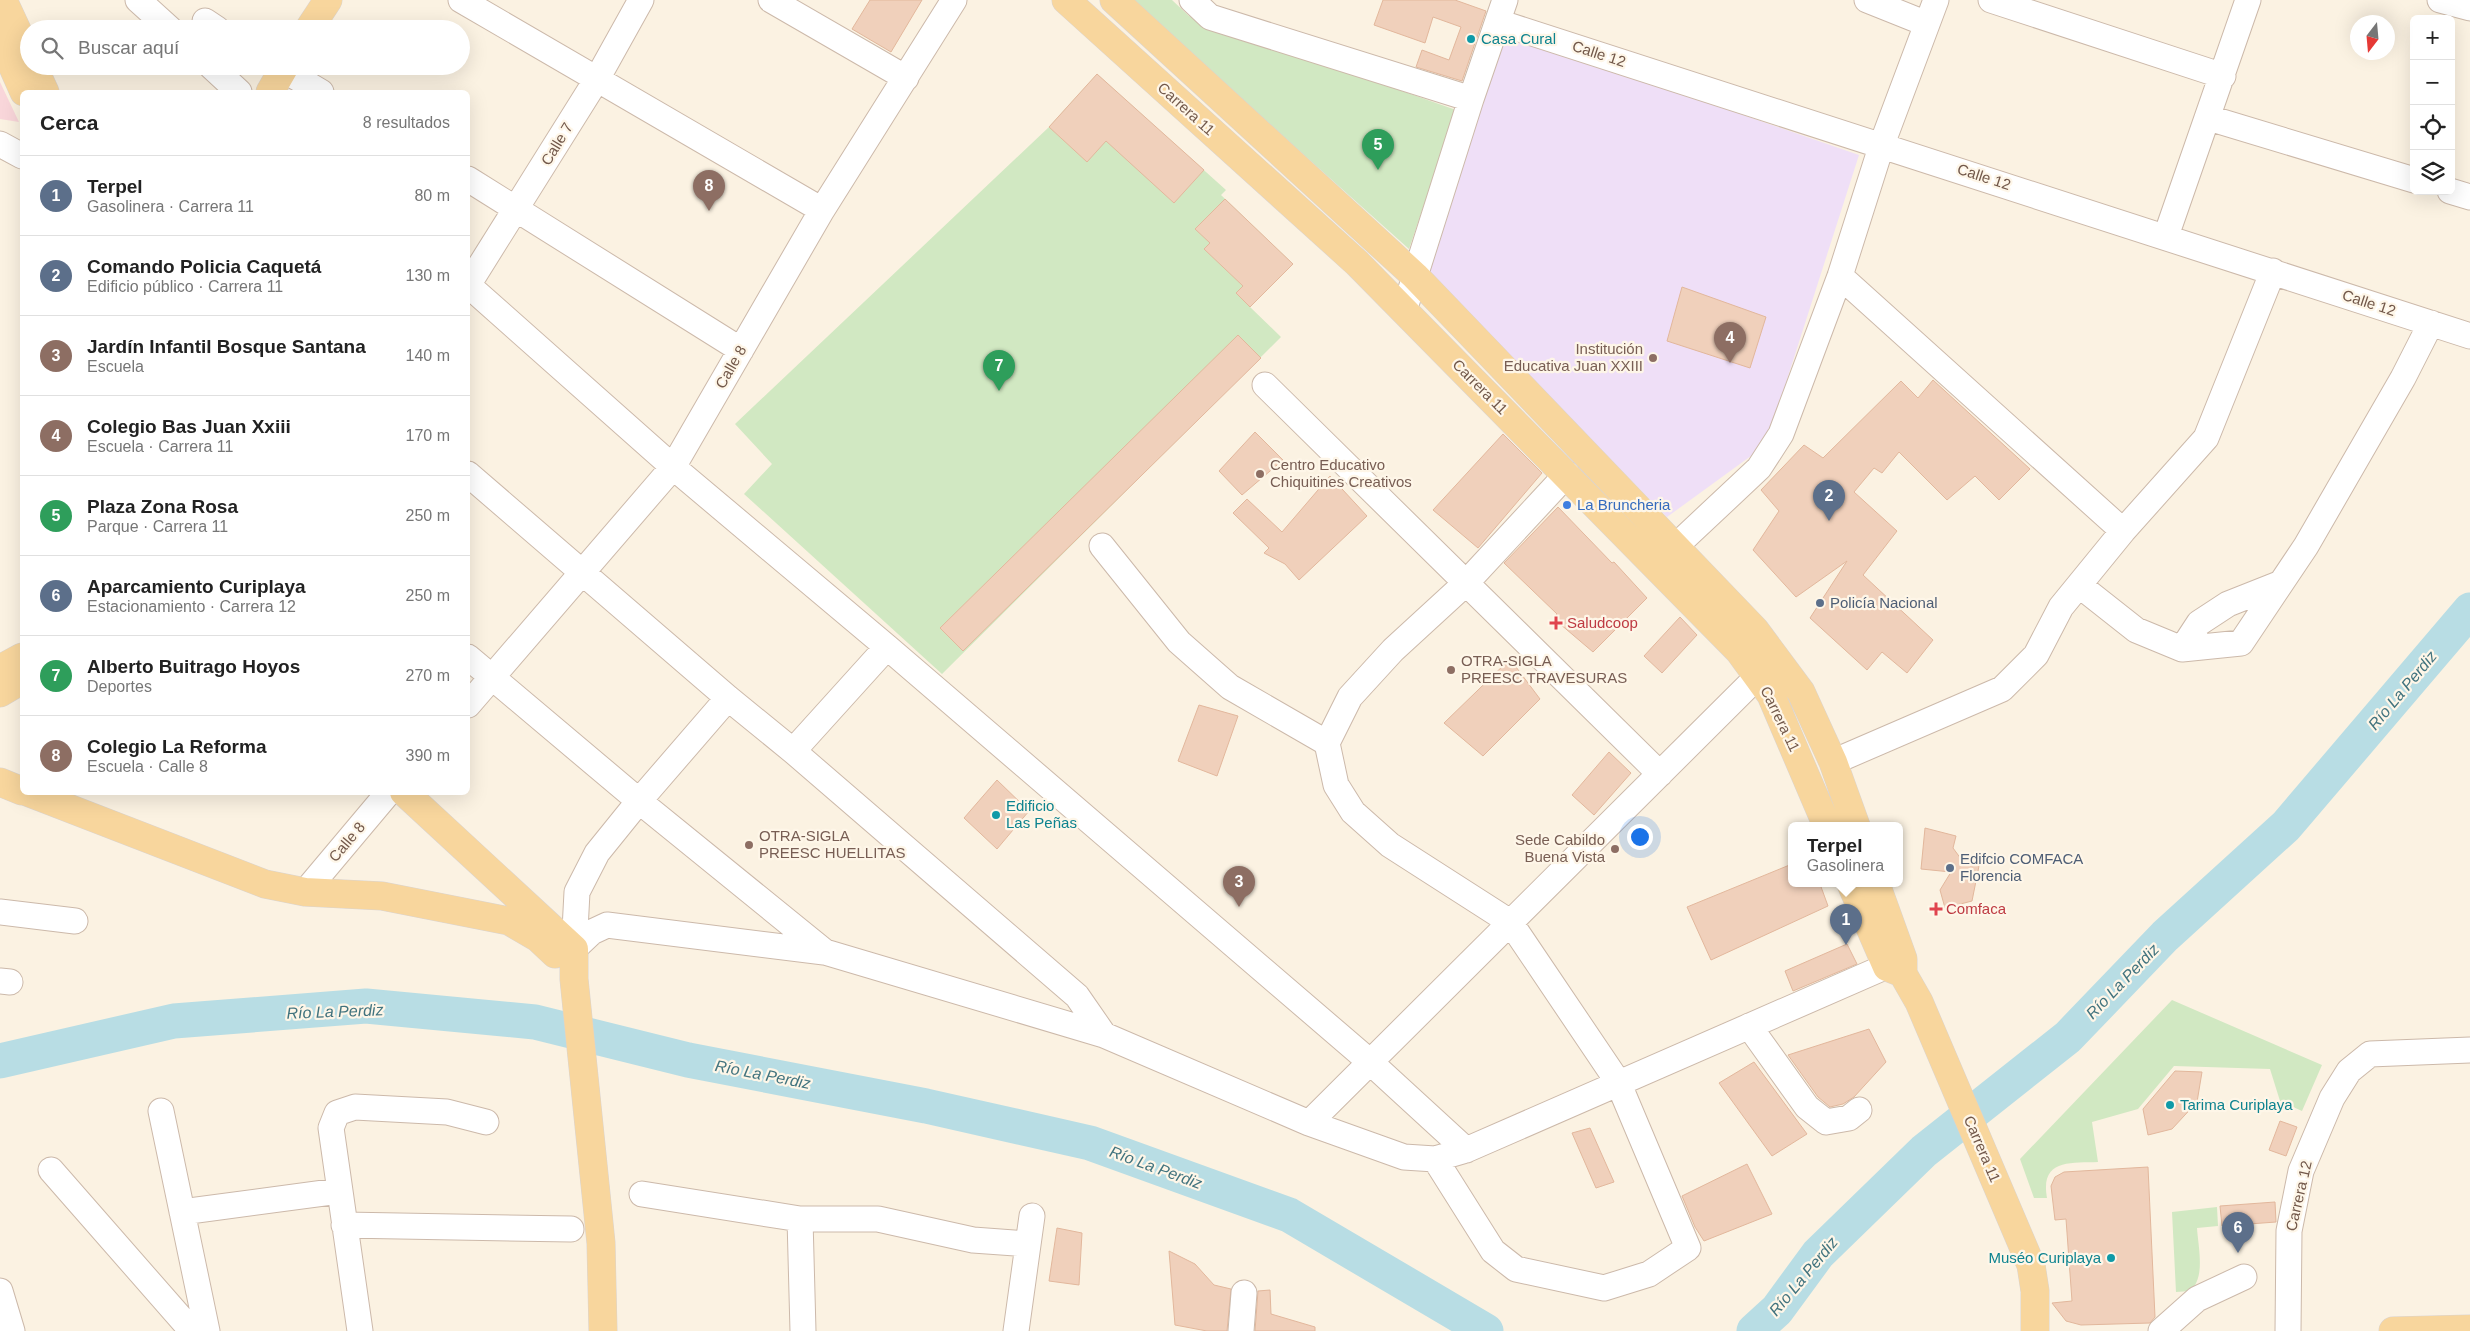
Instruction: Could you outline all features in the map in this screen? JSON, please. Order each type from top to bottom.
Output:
[{"type":"main road","points":[[3,0],[20,37]]},
{"type":"main road","points":[[315,20],[328,0]]},
{"type":"main road","name":"Carrera 11","points":[[1066,0],[1357,263],[1567,474],[1755,630],[1796,685],[1833,762],[1855,822]]},
{"type":"main road","name":"Carrera 11","points":[[1114,0],[1414,276],[1665,556],[1771,695],[1825,822]]},
{"type":"main road","points":[[0,38],[23,90]]},
{"type":"main road","points":[[37,75],[44,90]]},
{"type":"main road","points":[[0,669],[20,658]]},
{"type":"main road","points":[[0,693],[20,681]]},
{"type":"main road","points":[[0,782],[20,790]]},
{"type":"main road","points":[[34,795],[265,884],[305,892],[382,896],[509,922],[538,938],[574,967]]},
{"type":"main road","points":[[407,795],[574,967],[601,1243],[603,1331]]},
{"type":"main road","name":"Carrera 11","points":[[1853,887],[1897,967],[1919,1002],[2022,1242],[2031,1265],[2035,1291],[2035,1331]]},
{"type":"main road","name":"Carrera 11","points":[[1877,887],[1897,967]]},
{"type":"main road","points":[[2393,1331],[2470,1329]]},
{"type":"street","points":[[138,0],[160,20]]},
{"type":"street","points":[[461,0],[822,210]]},
{"type":"street","name":"Calle 7","points":[[470,282],[597,79],[641,0]]},
{"type":"street","points":[[771,0],[906,78]]},
{"type":"street","name":"Calle 8","points":[[470,703],[673,467],[822,210],[954,0]]},
{"type":"street","points":[[1192,0],[1471,99]]},
{"type":"street","points":[[1867,0],[1927,24]]},
{"type":"street","points":[[1665,556],[1759,468],[1781,434],[1840,276],[1882,144],[1936,0]]},
{"type":"street","points":[[1991,0],[2223,76]]},
{"type":"street","points":[[2166,236],[2209,118],[2248,0]]},
{"type":"street","points":[[2440,0],[2470,8]]},
{"type":"street","points":[[1404,311],[1501,11]]},
{"type":"street","name":"Calle 12","points":[[1501,11],[1882,144],[2470,336]]},
{"type":"street","points":[[220,75],[237,90]]},
{"type":"street","points":[[281,75],[316,90]]},
{"type":"street","points":[[2209,118],[2410,179]]},
{"type":"street","points":[[0,144],[20,155]]},
{"type":"street","points":[[470,180],[518,208],[741,350]]},
{"type":"street","points":[[2455,193],[2470,198]]},
{"type":"street","points":[[1833,762],[2002,689],[2036,655],[2061,607],[2123,531],[2206,438],[2273,271]]},
{"type":"street","points":[[1840,276],[2123,531]]},
{"type":"street","points":[[470,287],[673,467],[887,647],[1369,1061],[1466,1150]]},
{"type":"street","points":[[2079,585],[2136,630],[2182,649],[2241,643],[2306,546],[2402,378],[2431,323]]},
{"type":"street","points":[[1265,385],[1660,774]]},
{"type":"street","points":[[1435,1159],[1493,1252],[1516,1269],[1604,1288],[1649,1274],[1688,1248],[1618,1082],[1510,922],[1390,845],[1353,812],[1336,785],[1326,744],[1350,697],[1392,650],[1466,583],[1567,474]]},
{"type":"street","points":[[470,476],[728,698],[793,751],[1076,996],[1104,1035]]},
{"type":"street","points":[[1102,546],[1179,642],[1222,681],[1326,744]]},
{"type":"street","points":[[2182,649],[2199,623],[2228,604],[2281,583]]},
{"type":"street","points":[[793,751],[887,647]]},
{"type":"street","points":[[470,659],[639,801],[825,952]]},
{"type":"street","points":[[1309,1124],[1369,1061],[1758,676]]},
{"type":"street","points":[[574,967],[577,892],[597,853],[728,698]]},
{"type":"street","name":"Calle 8","points":[[305,892],[386,795]]},
{"type":"street","points":[[0,912],[75,921]]},
{"type":"street","points":[[574,967],[592,932],[607,925],[825,952],[1104,1035],[1309,1124],[1404,1157],[1435,1159],[1466,1150],[1749,1026],[1897,967]]},
{"type":"street","points":[[1749,1026],[1808,1107],[1818,1117],[1826,1122],[1849,1118],[1859,1110]]},
{"type":"street","name":"Carrera 12","points":[[2288,1331],[2289,1231],[2301,1171],[2332,1098],[2349,1070],[2370,1054],[2470,1050]]},
{"type":"street","points":[[360,1331],[330,1128],[336,1113],[355,1108],[447,1112],[486,1122]]},
{"type":"street","points":[[161,1111],[207,1331]]},
{"type":"street","points":[[52,1170],[192,1331]]},
{"type":"street","points":[[182,1212],[339,1191]]},
{"type":"street","points":[[642,1194],[800,1219],[878,1219],[973,1240],[1027,1244]]},
{"type":"street","points":[[1016,1331],[1032,1216]]},
{"type":"street","points":[[800,1219],[803,1331]]},
{"type":"street","points":[[344,1225],[571,1229]]},
{"type":"street","points":[[2161,1331],[2197,1299],[2244,1277]]},
{"type":"street","points":[[0,1291],[12,1331]]},
{"type":"street","points":[[1241,1331],[1244,1293]]},
{"type":"shaded area","name":"Institución Educativa Juan XXIII","points":[[1506,33],[1859,155],[1766,445],[1667,517],[1426,270]]},
{"type":"shaded area","points":[[0,82],[19,122],[0,119]]},
{"type":"green space","points":[[1131,0],[1172,0],[1189,16],[1456,110],[1409,249]]},
{"type":"green space","points":[[1097,74],[1226,190],[1221,195],[1293,264],[1250,307],[1281,337],[942,674],[744,494],[772,464],[735,424],[1049,127]]},
{"type":"green space","points":[[2172,1000],[2322,1065],[2302,1111],[2280,1101],[2270,1069],[2174,1066],[2138,1109],[2092,1122],[2098,1162],[2059,1166],[2048,1176],[2046,1185],[2047,1198],[2034,1198],[2020,1159]]},
{"type":"green space","points":[[2217,1207],[2218,1226],[2197,1228],[2200,1270],[2195,1285],[2190,1291],[2176,1292],[2172,1212]]},
{"type":"building","points":[[870,0],[922,0],[891,52],[852,29]]},
{"type":"building","points":[[1383,0],[1455,0],[1486,11],[1462,81],[1416,67],[1422,50],[1449,60],[1461,27],[1433,17],[1425,43],[1374,25]]},
{"type":"building","points":[[1097,74],[1204,170],[1174,203],[1106,141],[1087,162],[1049,127]]},
{"type":"building","points":[[1225,199],[1293,264],[1250,307],[1236,293],[1243,286],[1204,249],[1210,243],[1195,229]]},
{"type":"building","points":[[1682,287],[1766,317],[1750,368],[1667,341]]},
{"type":"building","points":[[1238,335],[1261,358],[963,651],[940,628]]},
{"type":"building","points":[[1933,380],[2030,469],[1999,500],[1975,476],[1947,500],[1899,452],[1882,473],[1874,468],[1854,492],[1897,531],[1863,575],[1933,640],[1907,673],[1882,652],[1867,670],[1810,618],[1847,561],[1796,597],[1753,550],[1779,511],[1761,490],[1804,445],[1823,458],[1901,381],[1918,398]]},
{"type":"building","points":[[1255,432],[1283,460],[1242,495],[1219,471]]},
{"type":"building","points":[[1503,434],[1542,473],[1478,548],[1433,510]]},
{"type":"building","points":[[1330,476],[1367,516],[1299,580],[1285,564],[1264,553],[1269,548],[1233,513],[1247,499],[1282,532]]},
{"type":"building","points":[[1558,507],[1612,563],[1614,562],[1647,598],[1593,652],[1553,618],[1557,614],[1504,563]]},
{"type":"building","points":[[1680,617],[1697,635],[1662,673],[1644,656]]},
{"type":"building","points":[[1510,659],[1540,699],[1483,756],[1444,723]]},
{"type":"building","points":[[1199,705],[1238,716],[1217,776],[1178,761]]},
{"type":"building","points":[[1609,752],[1631,773],[1594,815],[1572,795]]},
{"type":"building","name":"Edificio Las Peñas","points":[[997,780],[1029,811],[997,849],[964,818]]},
{"type":"building","name":"Edifcio COMFACA Florencia","points":[[1925,828],[1956,836],[1953,848],[1964,863],[1979,866],[1972,901],[1945,908],[1940,890],[1951,872],[1921,869]]},
{"type":"building","points":[[1788,866],[1788,887],[1821,887],[1828,906],[1711,960],[1687,907]]},
{"type":"building","points":[[1847,944],[1857,964],[1793,991],[1785,971]]},
{"type":"building","points":[[1869,1029],[1886,1062],[1854,1097],[1843,1104],[1830,1107],[1818,1097],[1788,1055]]},
{"type":"building","points":[[1754,1062],[1807,1134],[1772,1156],[1719,1083]]},
{"type":"building","name":"Tarima Curiplaya","points":[[2175,1071],[2202,1072],[2197,1102],[2172,1129],[2148,1135],[2143,1109]]},
{"type":"building","points":[[2280,1121],[2297,1127],[2286,1156],[2269,1150]]},
{"type":"building","points":[[1590,1128],[1614,1182],[1596,1188],[1572,1133]]},
{"type":"building","points":[[1747,1164],[1772,1214],[1704,1241],[1695,1227],[1682,1196]]},
{"type":"building","name":"Muséo Curiplaya","points":[[2148,1167],[2155,1317],[2150,1323],[2081,1325],[2066,1321],[2052,1303],[2072,1301],[2066,1219],[2055,1220],[2051,1186],[2055,1177],[2064,1172]]},
{"type":"building","points":[[2275,1202],[2276,1222],[2222,1226],[2220,1206]]},
{"type":"building","points":[[1057,1228],[1082,1233],[1079,1285],[1049,1281]]},
{"type":"building","points":[[1169,1251],[1195,1264],[1214,1285],[1231,1289],[1227,1331],[1207,1331],[1175,1325]]},
{"type":"building","points":[[1270,1290],[1271,1314],[1315,1327],[1315,1331],[1255,1331],[1258,1291]]},
{"type":"waterway","name":"Río La Perdiz","points":[[1754,1331],[1777,1310],[1818,1254],[1924,1151],[2068,1037],[2165,936],[2286,826],[2470,610]]},
{"type":"waterway","name":"Río La Perdiz","points":[[0,1061],[174,1021],[366,1006],[535,1022],[688,1060],[926,1106],[1090,1143],[1289,1215],[1486,1331]]},
{"type":"place","name":"Casa Cural","points":[[1471,39]]},
{"type":"place","name":"Plaza Zona Rosa","points":[[1378,170]]},
{"type":"place","name":"Colegio La Reforma","points":[[709,211]]},
{"type":"place","name":"Institución Educativa Juan XXIII","points":[[1653,358]]},
{"type":"place","name":"Colegio Bas Juan Xxiii","points":[[1730,363]]},
{"type":"place","name":"Alberto Buitrago Hoyos","points":[[999,391]]},
{"type":"place","name":"Centro Educativo Chiquitines Creativos","points":[[1260,474]]},
{"type":"place","name":"La Bruncheria","points":[[1567,505]]},
{"type":"place","name":"Comando Policia Caquetá","points":[[1829,521]]},
{"type":"place","name":"Policía Nacional","points":[[1820,603]]},
{"type":"place","name":"Saludcoop","points":[[1556,623]]},
{"type":"place","name":"OTRA-SIGLA PREESC TRAVESURAS","points":[[1451,670]]},
{"type":"place","name":"Edificio Las Peñas","points":[[996,815]]},
{"type":"place","name":"OTRA-SIGLA PREESC HUELLITAS","points":[[749,845]]},
{"type":"place","name":"Sede Cabildo Buena Vista","points":[[1615,849]]},
{"type":"place","name":"Edifcio COMFACA Florencia","points":[[1950,868]]},
{"type":"place","name":"Jardín Infantil Bosque Santana","points":[[1239,907]]},
{"type":"place","name":"Comfaca","points":[[1936,909]]},
{"type":"place","name":"Terpel","points":[[1846,945]]},
{"type":"place","name":"Tarima Curiplaya","points":[[2170,1105]]},
{"type":"place","name":"Aparcamiento Curiplaya","points":[[2238,1253]]},
{"type":"place","name":"Muséo Curiplaya","points":[[2111,1258]]}]
